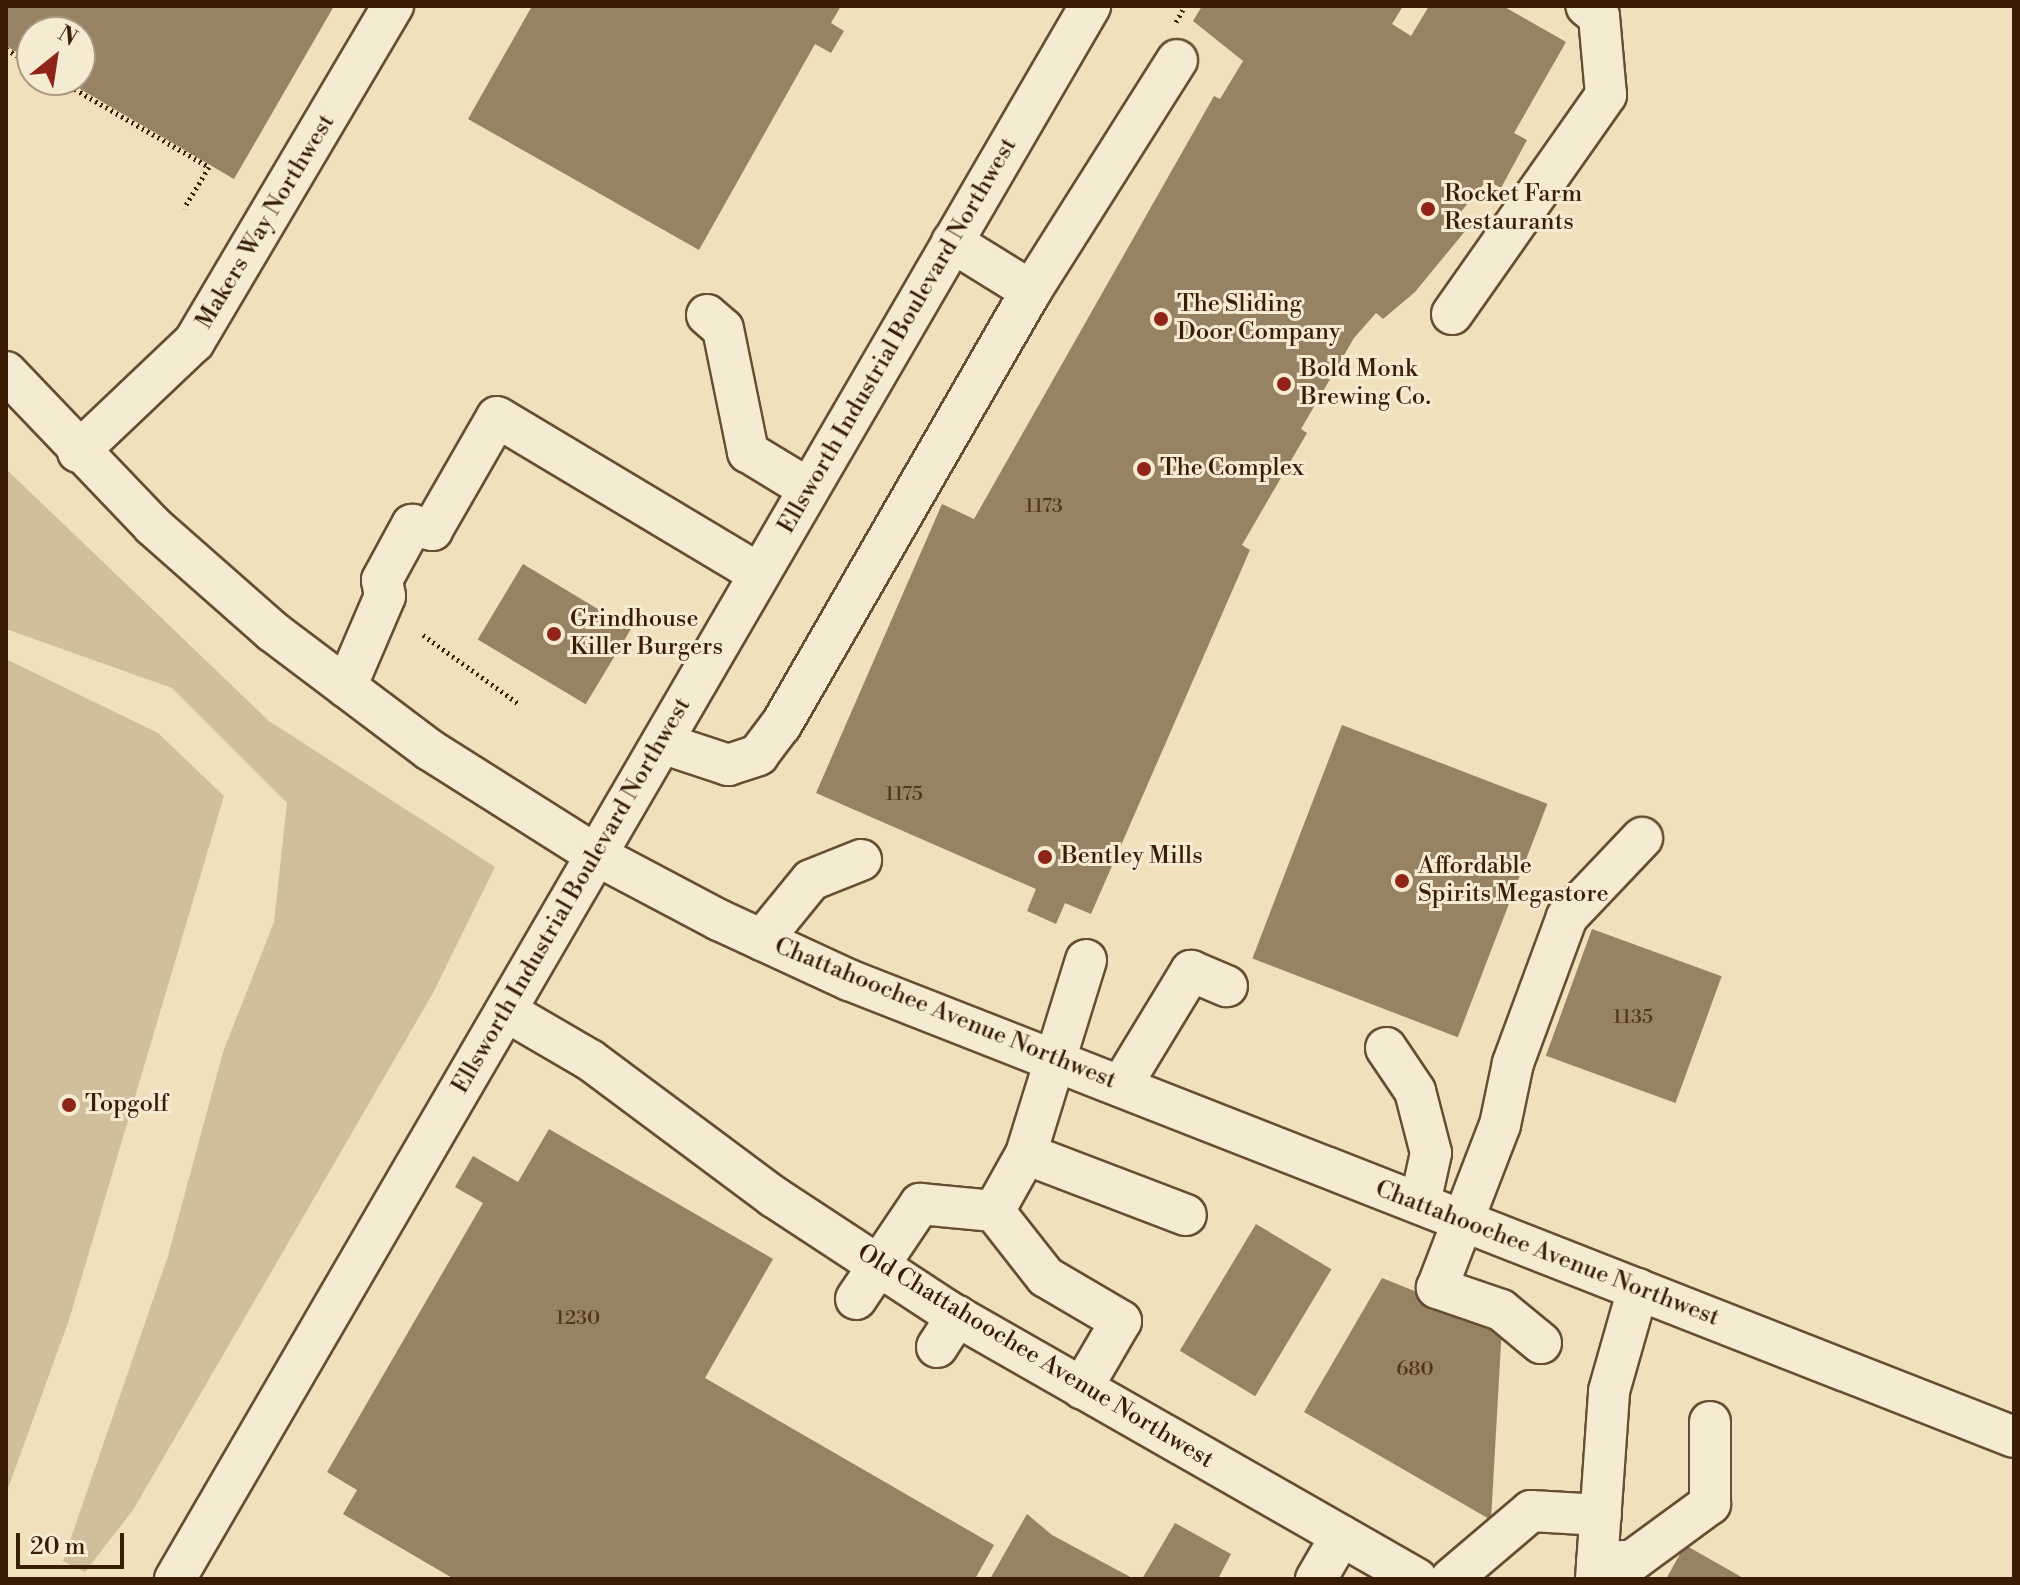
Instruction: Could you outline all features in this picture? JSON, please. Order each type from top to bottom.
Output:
[{"type":"street","name":"Makers Way Northwest","points":[[78,452],[194,342],[393,6]]},
{"type":"street","name":"Ellsworth Industrial Boulevard Northwest","points":[[175,1579],[1090,6]]},
{"type":"street","points":[[1452,314],[1606,95],[1599,16],[1586,6]]},
{"type":"street","points":[[662,743],[728,765],[758,755],[1176,41]]},
{"type":"street","points":[[952,242],[1031,291]]},
{"type":"street","points":[[707,315],[723,329],[748,452],[809,489]]},
{"type":"street","name":"Chattahoochee Avenue Northwest","points":[[6,372],[78,452],[236,600],[430,750],[596,855],[762,940],[1056,1061],[2014,1437]]},
{"type":"street","points":[[346,687],[385,596],[382,580],[412,525],[432,530],[497,417],[759,574]]},
{"type":"street","points":[[1541,1343],[1501,1310],[1437,1288],[1465,1221],[1567,917],[1642,838]]},
{"type":"street","points":[[762,940],[811,880],[861,860]]},
{"type":"street","points":[[994,1211],[1026,1154],[1086,960]]},
{"type":"street","points":[[1121,1086],[1191,971],[1227,986]]},
{"type":"street","name":"Old Chattahoochee Avenue Northwest","points":[[506,1011],[590,1060],[774,1197],[878,1265],[947,1332],[1035,1381],[1082,1388],[1417,1579]]},
{"type":"street","points":[[1386,1048],[1415,1091],[1431,1153],[1420,1203]]},
{"type":"street","points":[[1026,1154],[1186,1215]]},
{"type":"street","points":[[856,1299],[920,1204],[994,1211],[1046,1277],[1121,1321],[1082,1388]]},
{"type":"street","points":[[1638,1289],[1609,1391],[1597,1571],[1632,1561],[1710,1504],[1710,1422]]},
{"type":"street","points":[[1451,1579],[1531,1511],[1601,1515]]},
{"type":"street","points":[[1316,1579],[1341,1536]]},
{"type":"path","points":[[1176,41],[1185,6]]},
{"type":"path","points":[[87,96],[209,167],[184,208]]},
{"type":"path","points":[[423,635],[519,704]]},
{"type":"shaded area","points":[[6,469],[269,721],[495,867],[433,993],[133,1510],[85,1572],[63,1561],[168,1256],[223,1052],[274,922],[287,803],[172,688],[6,629]]},
{"type":"shaded area","name":"Topgolf","points":[[6,659],[158,733],[224,796],[69,1320],[6,1494]]},
{"type":"building","points":[[6,6],[334,6],[234,179],[92,96],[96,96],[96,16],[16,16],[16,52],[6,46]]},
{"type":"building","points":[[532,6],[841,6],[831,23],[844,31],[831,53],[815,44],[699,250],[468,119]]},
{"type":"building","name":"The Complex","points":[[1202,6],[1403,6],[1392,24],[1411,36],[1429,6],[1503,6],[1566,42],[1514,133],[1527,140],[1501,188],[1487,180],[1455,219],[1466,230],[1415,292],[1383,319],[1376,313],[1354,338],[1301,429],[1307,433],[1242,545],[1250,550],[1091,914],[1065,903],[1056,924],[1027,911],[1036,889],[816,793],[942,504],[974,519],[1214,96],[1220,99],[1243,61],[1193,21]]},
{"type":"building","name":"Grindhouse Killer Burgers","points":[[523,564],[631,629],[586,704],[478,639]]},
{"type":"building","name":"Affordable Spirits Megastore","points":[[1342,725],[1547,804],[1458,1037],[1252,958]]},
{"type":"building","points":[[1592,929],[1722,976],[1676,1103],[1546,1056]]},
{"type":"building","points":[[549,1129],[773,1259],[705,1378],[994,1545],[975,1579],[454,1579],[343,1514],[357,1490],[327,1472],[483,1203],[455,1187],[473,1156],[518,1182]]},
{"type":"building","points":[[1256,1224],[1331,1269],[1255,1396],[1180,1351]]},
{"type":"building","points":[[1382,1278],[1502,1326],[1491,1520],[1304,1412]]},
{"type":"building","points":[[1027,1514],[1052,1535],[1134,1579],[990,1579]]},
{"type":"building","points":[[1175,1523],[1231,1554],[1218,1579],[1142,1579]]},
{"type":"building","points":[[1685,1545],[1745,1579],[1666,1579]]},
{"type":"place","name":"Rocket Farm Restaurants","points":[[1428,209]]},
{"type":"place","name":"The Sliding Door Company","points":[[1161,319]]},
{"type":"place","name":"Bold Monk Brewing Co.","points":[[1284,384]]},
{"type":"place","name":"The Complex","points":[[1144,469]]},
{"type":"place","name":"Grindhouse Killer Burgers","points":[[554,634]]},
{"type":"place","name":"Bentley Mills","points":[[1045,857]]},
{"type":"place","name":"Affordable Spirits Megastore","points":[[1402,881]]},
{"type":"place","name":"Topgolf","points":[[69,1105]]}]
